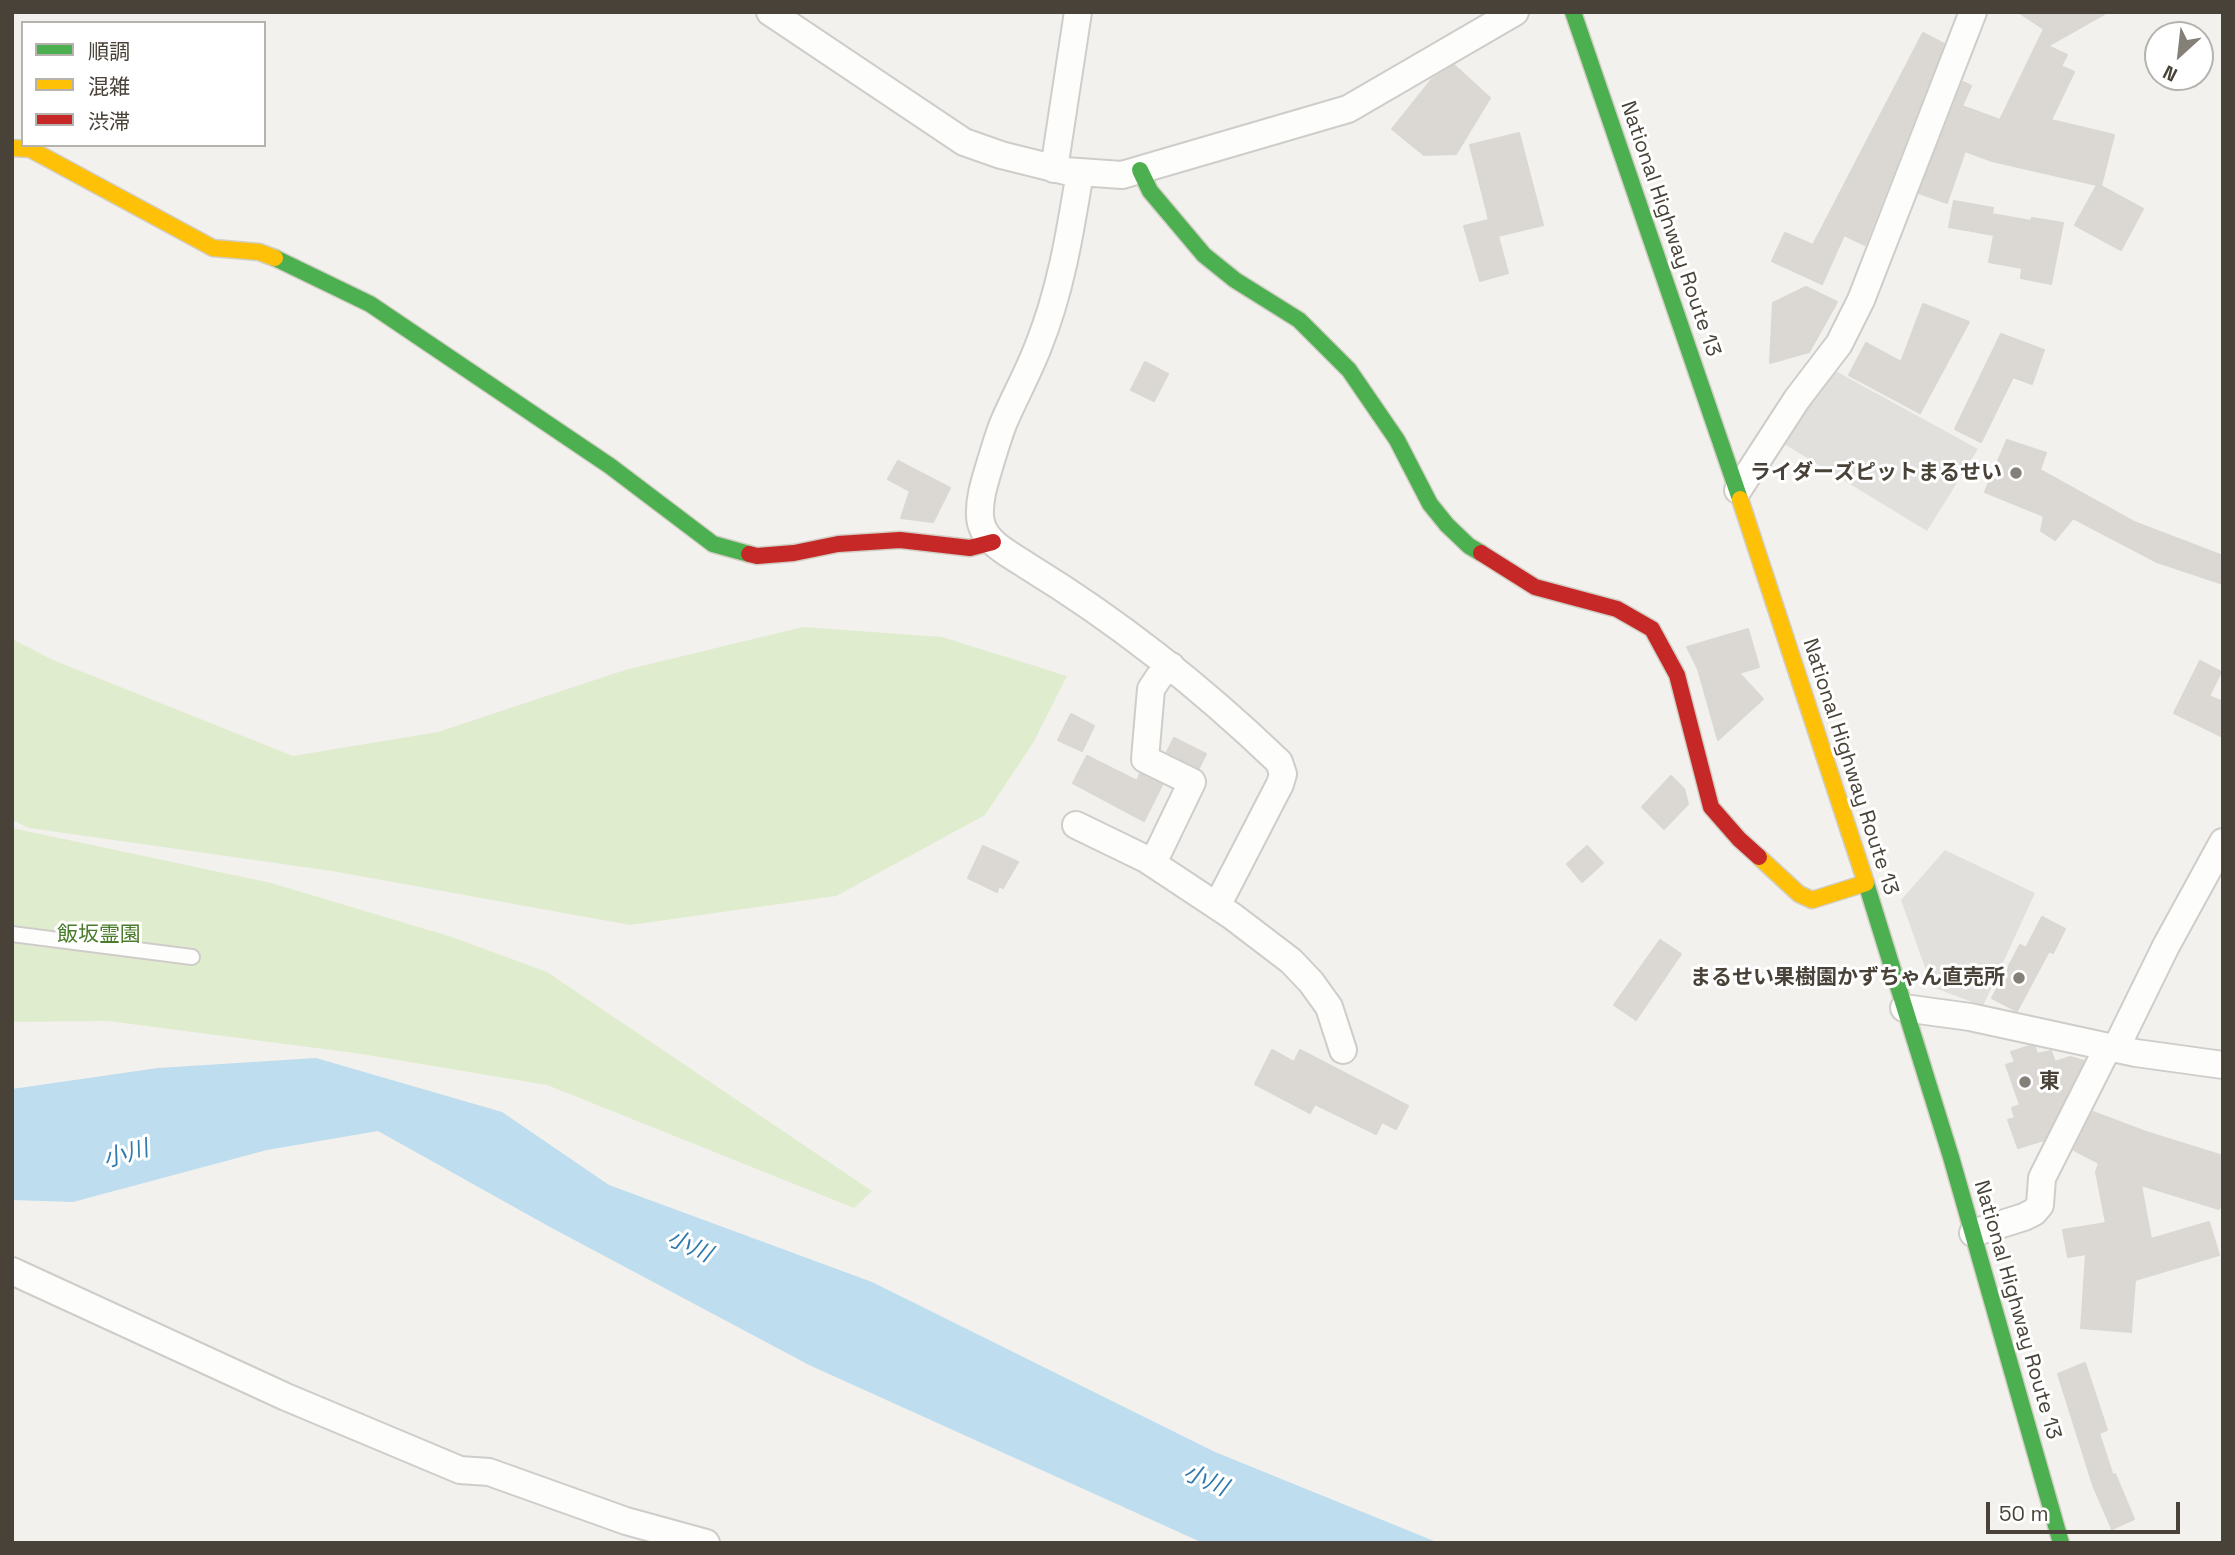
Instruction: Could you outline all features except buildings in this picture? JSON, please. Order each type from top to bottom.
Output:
[{"type":"main road","name":"National Highway Route 13","points":[[1573,12],[1738,490],[1866,883],[2017,1377],[2061,1543]]},
{"type":"main road","points":[[12,148],[30,149],[213,248],[259,252],[370,304],[610,466],[713,544],[757,556],[863,542],[900,540],[970,548],[993,542]]},
{"type":"main road","points":[[1140,170],[1150,191],[1203,256],[1235,280],[1299,320],[1349,370],[1397,440],[1430,504],[1469,546],[1535,587],[1617,609],[1652,629],[1676,675],[1711,807],[1739,839],[1799,894],[1812,900],[1866,883]]},
{"type":"street","points":[[770,12],[964,142],[1001,155],[1067,171],[1122,175],[1348,108],[1515,12]]},
{"type":"street","points":[[1077,12],[1067,171],[1068,248],[1059,289],[1038,348],[1003,425],[982,491],[980,518],[985,534],[993,542],[1087,603],[1195,684],[1279,762],[1283,774],[1217,906]]},
{"type":"street","points":[[1738,490],[1797,400],[1839,344],[1861,300],[1973,12]]},
{"type":"street","points":[[1153,863],[1192,782],[1145,759],[1151,689],[1171,666]]},
{"type":"street","points":[[1076,825],[1153,863],[1291,961],[1329,1007],[1343,1050]]},
{"type":"street","points":[[1973,1233],[2024,1217],[2040,1205],[2042,1178],[2223,842]]},
{"type":"street","points":[[1904,1008],[1970,1017],[2112,1048],[2223,1065]]},
{"type":"street","points":[[12,1271],[286,1396],[460,1470],[489,1472],[626,1521],[706,1543]]},
{"type":"lane","points":[[12,934],[192,957]]},
{"type":"green space","points":[[803,627],[942,637],[1067,676],[1033,743],[985,815],[836,896],[630,925],[332,871],[29,828],[12,820],[12,639],[53,660],[293,756],[438,732],[625,670]]},
{"type":"green space","name":"飯坂霊園","points":[[12,828],[271,883],[452,937],[547,972],[872,1191],[854,1208],[547,1085],[362,1054],[108,1021],[12,1022]]},
{"type":"shaded area","points":[[1832,369],[1978,449],[1927,531],[1781,442]]},
{"type":"shaded area","points":[[1945,850],[2035,893],[1983,1006],[1932,987],[1901,900]]},
{"type":"water","name":"小川","points":[[316,1058],[502,1112],[609,1185],[872,1282],[1215,1452],[1439,1543],[1203,1543],[809,1365],[550,1227],[378,1131],[267,1150],[73,1202],[12,1200],[12,1089],[158,1068]]},
{"type":"traffic: fast","points":[[1573,12],[1740,499]]},
{"type":"traffic: fast","points":[[1140,170],[1150,191],[1204,255],[1235,280],[1299,320],[1349,370],[1397,440],[1430,504],[1447,525],[1469,546],[1481,553]]},
{"type":"traffic: fast","points":[[275,258],[370,304],[610,466],[713,544],[749,554]]},
{"type":"traffic: fast","points":[[1866,883],[1951,1157],[2061,1543]]},
{"type":"traffic: slow","points":[[12,148],[30,149],[213,248],[259,252],[275,258]]},
{"type":"traffic: slow","points":[[1740,499],[1866,883]]},
{"type":"traffic: slow","points":[[1759,857],[1799,894],[1812,900],[1866,883]]},
{"type":"traffic: jam","points":[[749,554],[757,556],[794,553],[838,544],[900,540],[970,548],[993,542]]},
{"type":"traffic: jam","points":[[1481,553],[1535,587],[1617,609],[1652,629],[1677,675],[1711,807],[1759,857]]},
{"type":"place","name":"ライダーズピットまるせい","points":[[2016,473]]},
{"type":"place","name":"まるせい果樹園かずちゃん直売所","points":[[2019,978]]},
{"type":"place","name":"東","points":[[2025,1082]]}]
